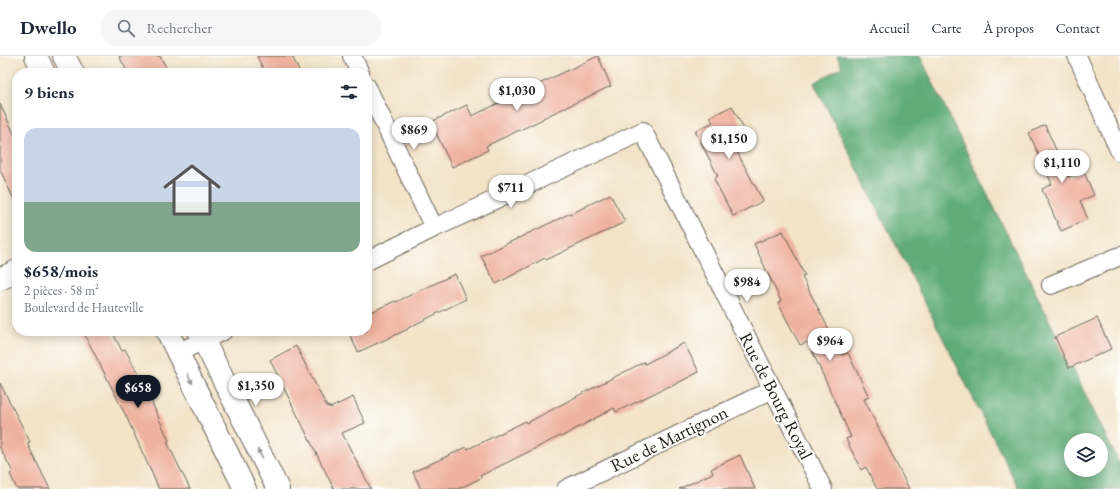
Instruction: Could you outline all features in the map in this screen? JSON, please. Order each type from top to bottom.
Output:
[{"type":"street","points":[[36,56],[42,68]]},
{"type":"street","points":[[64,56],[70,68]]},
{"type":"street","points":[[352,56],[358,68]]},
{"type":"street","points":[[1077,56],[1120,152]]},
{"type":"street","points":[[372,98],[434,228],[372,259]]},
{"type":"street","name":"Rue de Bourg Royal","points":[[434,228],[643,131],[823,489]]},
{"type":"street","points":[[1051,285],[1120,256]]},
{"type":"street","points":[[0,280],[12,274]]},
{"type":"street","points":[[169,336],[245,489]]},
{"type":"street","points":[[177,353],[201,336],[278,489]]},
{"type":"street","name":"Rue de Martignon","points":[[566,489],[773,389]]},
{"type":"green space","points":[[837,56],[920,56],[1104,433],[1064,433],[1064,477],[1108,477],[1108,440],[1120,465],[1120,489],[1019,489],[814,83],[842,67]]},
{"type":"building","points":[[119,56],[160,56],[166,68],[125,68]]},
{"type":"building","points":[[257,56],[292,56],[298,68],[263,68]]},
{"type":"building","points":[[598,56],[611,86],[486,146],[488,150],[452,167],[431,122],[467,105],[472,116]]},
{"type":"building","points":[[0,104],[12,129],[12,195],[0,170]]},
{"type":"building","points":[[732,106],[750,141],[735,148],[763,201],[733,216],[714,179],[718,176],[695,131],[713,122],[710,117]]},
{"type":"building","points":[[1045,125],[1068,177],[1083,170],[1094,195],[1080,201],[1088,219],[1061,231],[1042,189],[1052,184],[1029,133]]},
{"type":"building","points":[[610,194],[625,222],[546,260],[545,258],[496,284],[481,256]]},
{"type":"building","points":[[783,231],[805,276],[802,277],[842,355],[848,353],[869,397],[864,399],[909,489],[877,489],[866,467],[861,470],[846,439],[851,437],[808,342],[800,345],[778,303],[781,301],[754,244]]},
{"type":"building","points":[[455,274],[466,299],[404,331],[358,352],[350,336],[372,336],[372,312],[395,301],[396,302]]},
{"type":"building","points":[[1097,318],[1111,349],[1069,368],[1055,337]]},
{"type":"building","points":[[86,336],[114,336],[122,351],[125,349],[144,385],[169,441],[167,442],[190,489],[159,489],[126,416]]},
{"type":"building","points":[[684,343],[699,372],[616,412],[614,408],[561,437],[560,436],[480,476],[481,478],[458,489],[421,489],[413,472],[467,447],[468,449],[526,421],[527,423],[583,393],[644,362],[645,364]]},
{"type":"building","points":[[296,346],[327,407],[329,406],[330,408],[353,397],[365,423],[342,433],[371,489],[334,489],[270,360]]},
{"type":"building","points":[[0,383],[30,442],[27,443],[50,489],[17,489],[10,474],[13,472],[0,448]]},
{"type":"building","points":[[740,455],[755,489],[679,489],[713,473],[711,469]]}]
